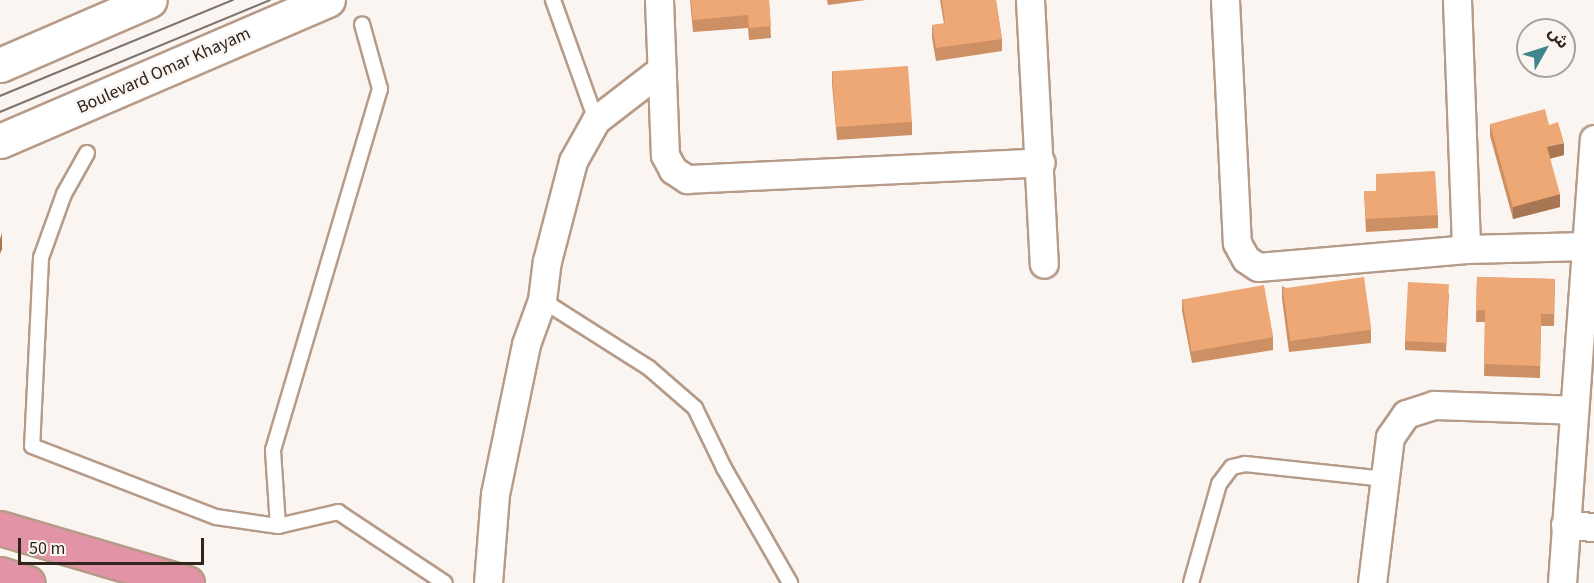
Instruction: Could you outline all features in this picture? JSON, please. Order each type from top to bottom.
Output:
[{"type":"highway","points":[[0,528],[187,583]]},
{"type":"highway","points":[[0,574],[28,583]]},
{"type":"street","points":[[0,65],[150,0]]},
{"type":"street","name":"Boulevard Omar Khayam","points":[[0,141],[328,0]]},
{"type":"street","points":[[659,0],[665,155],[673,170],[687,179],[1041,162]]},
{"type":"street","points":[[1030,0],[1041,162],[1044,264]]},
{"type":"street","points":[[1225,0],[1237,243],[1246,259],[1258,267],[1466,249],[1586,246]]},
{"type":"street","points":[[1457,0],[1466,249]]},
{"type":"street","points":[[488,583],[495,494],[526,344],[542,300],[547,261],[573,161],[596,120],[662,69]]},
{"type":"street","points":[[1562,583],[1594,139]]},
{"type":"street","points":[[1372,583],[1390,436],[1399,421],[1414,409],[1434,405],[1574,410]]},
{"type":"street","points":[[1565,525],[1594,527]]},
{"type":"lane","points":[[553,0],[596,120]]},
{"type":"lane","points":[[278,526],[273,450],[380,89],[362,24]]},
{"type":"lane","points":[[87,153],[64,194],[41,258],[32,447],[216,517],[278,526],[338,512],[445,583]]},
{"type":"lane","points":[[542,300],[649,368],[695,408],[724,468],[790,583]]},
{"type":"lane","points":[[1191,583],[1222,477],[1232,467],[1245,464],[1385,479]]},
{"type":"building","points":[[691,0],[769,0],[771,26],[749,28],[748,15],[693,20]]},
{"type":"building","points":[[942,0],[996,0],[1002,39],[936,48],[932,25],[945,23]]},
{"type":"building","points":[[908,66],[912,122],[836,127],[832,71]]},
{"type":"building","points":[[1545,109],[1549,125],[1558,122],[1564,143],[1547,147],[1560,194],[1513,207],[1490,124]]},
{"type":"building","points":[[1435,171],[1438,215],[1366,219],[1364,191],[1376,191],[1376,174]]},
{"type":"building","points":[[1364,277],[1371,329],[1290,341],[1283,288]]},
{"type":"building","points":[[1477,277],[1555,279],[1554,314],[1541,314],[1540,366],[1484,364],[1485,310],[1476,310]]},
{"type":"building","points":[[1408,282],[1449,284],[1446,343],[1405,341]]},
{"type":"building","points":[[1264,285],[1273,337],[1191,352],[1182,299]]},
{"type":"tram line","points":[[0,96],[233,0]]},
{"type":"tram line","points":[[0,112],[270,0]]}]
